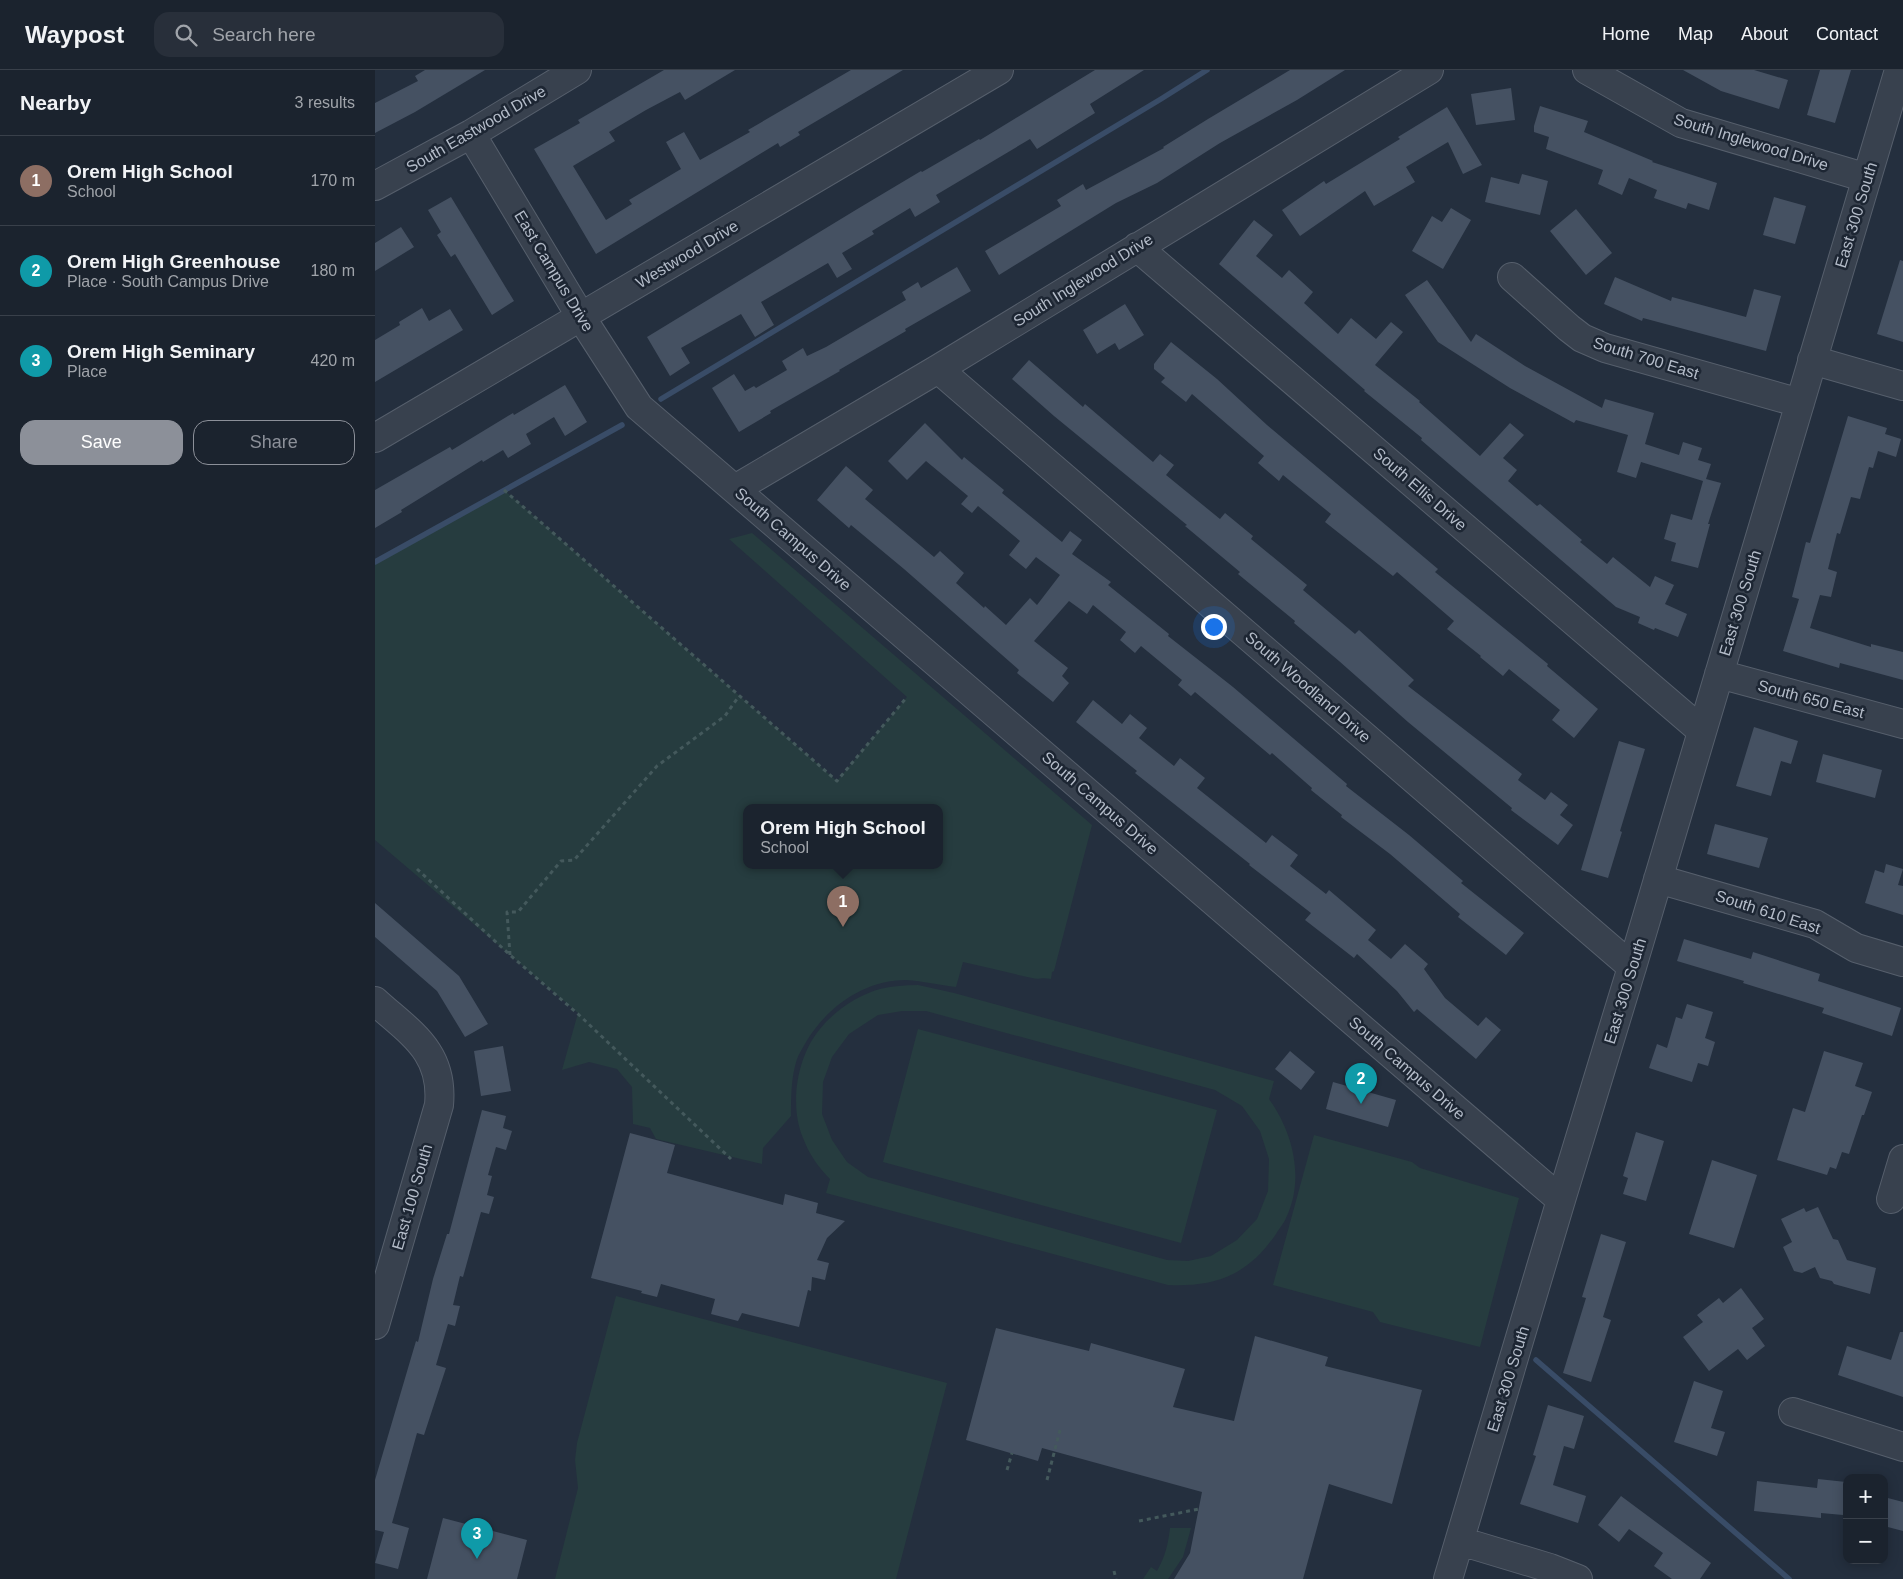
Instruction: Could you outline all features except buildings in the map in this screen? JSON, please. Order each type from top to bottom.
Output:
[{"type":"street","name":"South Eastwood Drive","points":[[375,186],[471,134],[577,70]]},
{"type":"street","name":"Westwood Drive","points":[[375,438],[999,70]]},
{"type":"street","name":"South Inglewood Drive","points":[[735,489],[937,369],[1429,70]]},
{"type":"street","name":"South Inglewood Drive","points":[[1587,70],[1681,123],[1867,178]]},
{"type":"street","name":"East 300 South","points":[[1448,1579],[1899,70]]},
{"type":"street","name":"East Campus Drive","points":[[471,134],[581,317],[639,408]]},
{"type":"street","name":"South Ellis Drive","points":[[1137,246],[1702,730]]},
{"type":"street","name":"South 700 East","points":[[1512,277],[1582,338],[1605,348],[1800,403]]},
{"type":"street","points":[[1812,360],[1903,386]]},
{"type":"street","name":"South Woodland Drive","points":[[937,369],[1632,967]]},
{"type":"street","name":"South Campus Drive","points":[[639,408],[1561,1200]]},
{"type":"street","name":"South 650 East","points":[[1719,674],[1903,724]]},
{"type":"street","name":"South 610 East","points":[[1658,879],[1815,924],[1856,948],[1903,962]]},
{"type":"street","name":"East 100 South","points":[[375,1325],[439,1105],[440,1090],[436,1068],[426,1048],[376,1003]]},
{"type":"street","points":[[1891,1199],[1903,1159]]},
{"type":"street","points":[[1793,1412],[1903,1447]]},
{"type":"street","points":[[1459,1541],[1550,1568],[1578,1579]]},
{"type":"path","points":[[504,490],[837,781],[907,698]]},
{"type":"path","points":[[510,954],[507,912],[518,912],[561,861],[574,860],[657,766],[725,716],[739,696]]},
{"type":"path","points":[[417,869],[578,1014],[731,1159]]},
{"type":"path","points":[[1047,1480],[1060,1430]]},
{"type":"path","points":[[1007,1470],[1012,1453]]},
{"type":"path","points":[[1139,1521],[1199,1509]]},
{"type":"path","points":[[1114,1571],[1116,1579]]},
{"type":"green space","points":[[504,490],[837,781],[907,697],[729,539],[752,533],[1092,825],[1051,979],[1034,979],[963,962],[956,987],[906,980],[891,981],[861,990],[848,998],[836,1007],[815,1029],[799,1055],[792,1080],[791,1116],[763,1148],[762,1164],[656,1139],[650,1128],[633,1124],[632,1087],[617,1069],[589,1062],[562,1070],[578,1013],[375,840],[375,562]]},
{"type":"green space","points":[[918,985],[954,993],[1274,1081],[1269,1099],[1284,1126],[1294,1156],[1295,1188],[1292,1203],[1283,1224],[1258,1256],[1235,1273],[1219,1280],[1202,1284],[1168,1285],[826,1193],[830,1179],[808,1149],[799,1125],[797,1111],[798,1081],[806,1053],[820,1029],[847,1004],[863,995],[880,989],[894,986]],"holes":[[[902,1011],[926,1011],[1215,1090],[1242,1106],[1260,1131],[1269,1159],[1268,1191],[1257,1219],[1237,1240],[1211,1256],[1188,1261],[1167,1260],[868,1177],[847,1162],[832,1140],[822,1114],[823,1082],[832,1057],[849,1034],[878,1015]]]},
{"type":"green space","points":[[918,1029],[1217,1110],[1181,1243],[883,1162]]},
{"type":"green space","points":[[1314,1135],[1412,1162],[1420,1168],[1519,1198],[1480,1347],[1380,1322],[1373,1312],[1273,1285]]},
{"type":"green space","points":[[616,1296],[947,1383],[896,1579],[555,1579],[578,1488],[575,1460],[577,1443]]},
{"type":"green space","points":[[1170,1528],[1191,1528],[1183,1557],[1168,1579],[1143,1579],[1151,1567],[1157,1571],[1160,1566],[1166,1551]]},
{"type":"waterway","points":[[661,399],[1207,70]]},
{"type":"waterway","points":[[375,562],[622,425]]},
{"type":"waterway","points":[[1536,1360],[1789,1579]]},
{"type":"place","name":"Orem High School","points":[[843,927]]},
{"type":"place","name":"Orem High Greenhouse","points":[[1361,1104]]},
{"type":"place","name":"Orem High Seminary","points":[[477,1559]]}]
